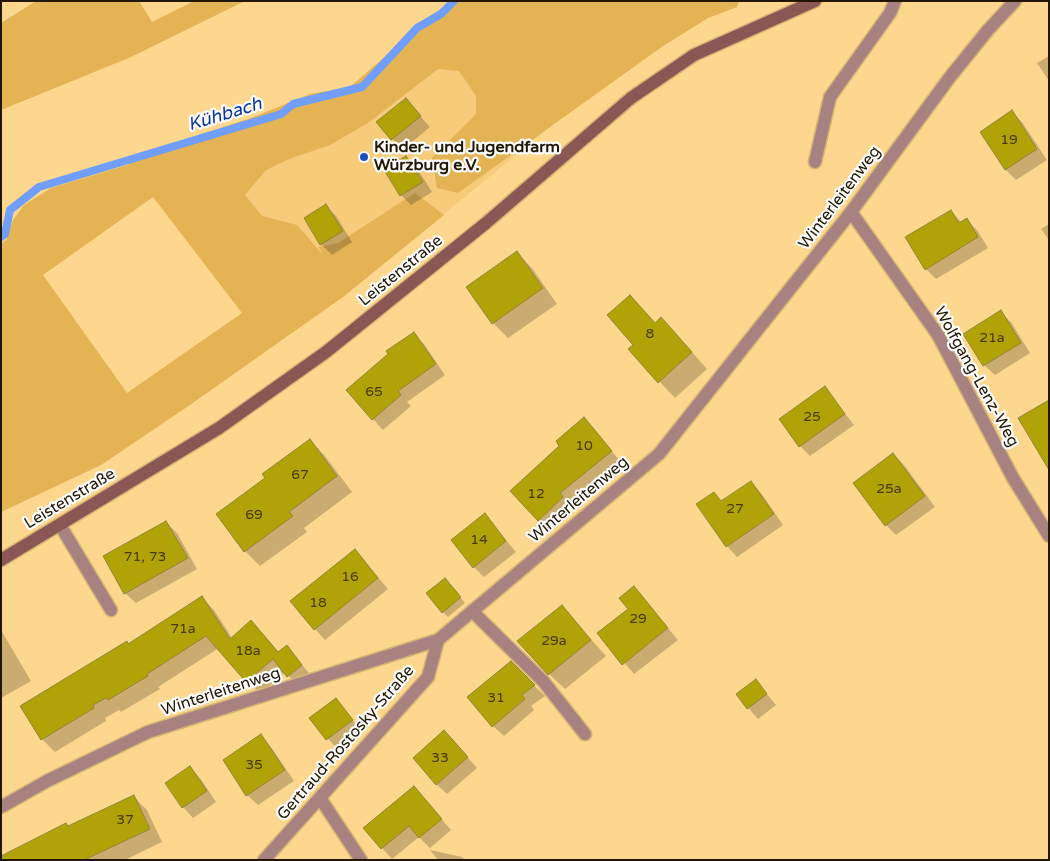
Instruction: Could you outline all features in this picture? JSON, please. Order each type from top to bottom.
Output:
[{"type":"main road","name":"Leistenstraße","points":[[1,560],[219,428],[326,352],[486,223],[639,93],[694,55],[815,1]]},
{"type":"street","points":[[815,162],[830,97],[890,13],[895,1]]},
{"type":"street","name":"Winterleitenweg","points":[[1,808],[47,781],[148,732],[438,640],[660,454],[851,212],[950,77],[988,30],[1015,1]]},
{"type":"street","name":"Wolfgang-Lenz-Weg","points":[[851,212],[938,335],[1013,478],[1049,536]]},
{"type":"street","points":[[60,525],[110,610]]},
{"type":"street","points":[[472,611],[542,681],[585,734]]},
{"type":"street","name":"Gertraud-Rostosky-Straße","points":[[264,860],[428,677],[438,640]]},
{"type":"street","points":[[320,798],[362,860]]},
{"type":"shaded area","points":[[36,1],[139,1],[152,22],[194,1],[245,1],[131,57],[1,110],[1,23]]},
{"type":"shaded area","points":[[452,1],[739,1],[737,7],[708,18],[663,46],[458,193],[437,188],[432,158],[476,114],[476,96],[459,71],[438,69],[368,123],[330,145],[289,159],[266,170],[245,195],[262,216],[297,225],[323,255],[319,247],[338,243],[415,193],[444,215],[343,297],[101,465],[1,512],[1,244],[6,240],[13,220],[24,205],[51,188],[127,165],[193,137],[251,118],[310,94],[350,87],[435,13]],"holes":[[[153,197],[242,313],[127,393],[43,275]]]},
{"type":"shaded area","name":"Kinder- und Jugendfarm Würzburg e.V.","points":[[493,1],[733,1],[737,7],[708,18],[663,46],[568,112],[343,297],[166,167],[263,148]]},
{"type":"building","points":[[406,98],[421,116],[391,140],[376,122]]},
{"type":"building","points":[[1012,110],[1037,149],[1005,170],[980,132]]},
{"type":"building","points":[[406,156],[423,182],[400,196],[384,170]]},
{"type":"building","points":[[326,204],[343,231],[320,245],[304,218]]},
{"type":"building","points":[[951,210],[959,223],[967,218],[978,237],[925,270],[905,237]]},
{"type":"building","points":[[517,251],[543,288],[492,324],[466,287]]},
{"type":"building","points":[[630,295],[655,323],[661,317],[692,352],[658,383],[628,349],[633,345],[607,315]]},
{"type":"building","points":[[1001,310],[1021,343],[983,366],[963,334]]},
{"type":"building","points":[[414,332],[436,364],[398,391],[401,395],[372,420],[346,390],[388,354],[386,351]]},
{"type":"building","points":[[825,386],[845,414],[799,447],[779,419]]},
{"type":"building","points":[[1049,400],[1049,470],[1018,418]]},
{"type":"building","points":[[584,417],[612,451],[560,493],[563,497],[538,521],[510,491],[559,446],[556,441]]},
{"type":"building","points":[[310,439],[337,476],[289,512],[293,516],[244,552],[216,514],[265,478],[262,474]]},
{"type":"building","points":[[893,453],[925,496],[885,526],[853,483]]},
{"type":"building","points":[[751,481],[774,514],[726,547],[696,504],[714,492],[721,501]]},
{"type":"building","points":[[485,513],[506,541],[473,568],[451,540]]},
{"type":"building","points":[[166,521],[188,558],[124,594],[103,556]]},
{"type":"building","points":[[355,549],[378,578],[314,630],[290,601]]},
{"type":"building","points":[[445,578],[461,597],[442,613],[426,593]]},
{"type":"building","points":[[634,586],[668,628],[622,665],[597,633],[628,609],[619,598]]},
{"type":"building","points":[[202,596],[230,639],[251,620],[278,652],[287,645],[302,665],[287,677],[273,659],[246,682],[206,636],[147,674],[148,676],[108,700],[106,698],[93,705],[94,708],[41,740],[20,706],[127,641],[128,644]]},
{"type":"building","points":[[562,605],[591,640],[548,675],[517,641]]},
{"type":"building","points":[[511,661],[535,685],[522,695],[525,699],[492,727],[467,697]]},
{"type":"building","points":[[756,679],[767,694],[747,709],[736,694]]},
{"type":"building","points":[[336,698],[353,720],[326,740],[309,718]]},
{"type":"building","points":[[444,730],[468,757],[436,785],[413,758]]},
{"type":"building","points":[[261,734],[285,770],[246,796],[223,760]]},
{"type":"building","points":[[190,766],[207,791],[182,808],[165,783]]},
{"type":"building","points":[[414,786],[442,819],[419,838],[409,826],[381,849],[363,828]]},
{"type":"building","points":[[134,795],[150,829],[84,860],[1,860],[1,856],[66,823],[68,826]]},
{"type":"waterway","name":"Kühbach","points":[[1,237],[5,234],[10,210],[39,187],[281,114],[293,104],[362,87],[417,28],[441,14],[454,1]]},
{"type":"place","name":"Kinder- und Jugendfarm Würzburg e.V.","points":[[364,157]]}]
